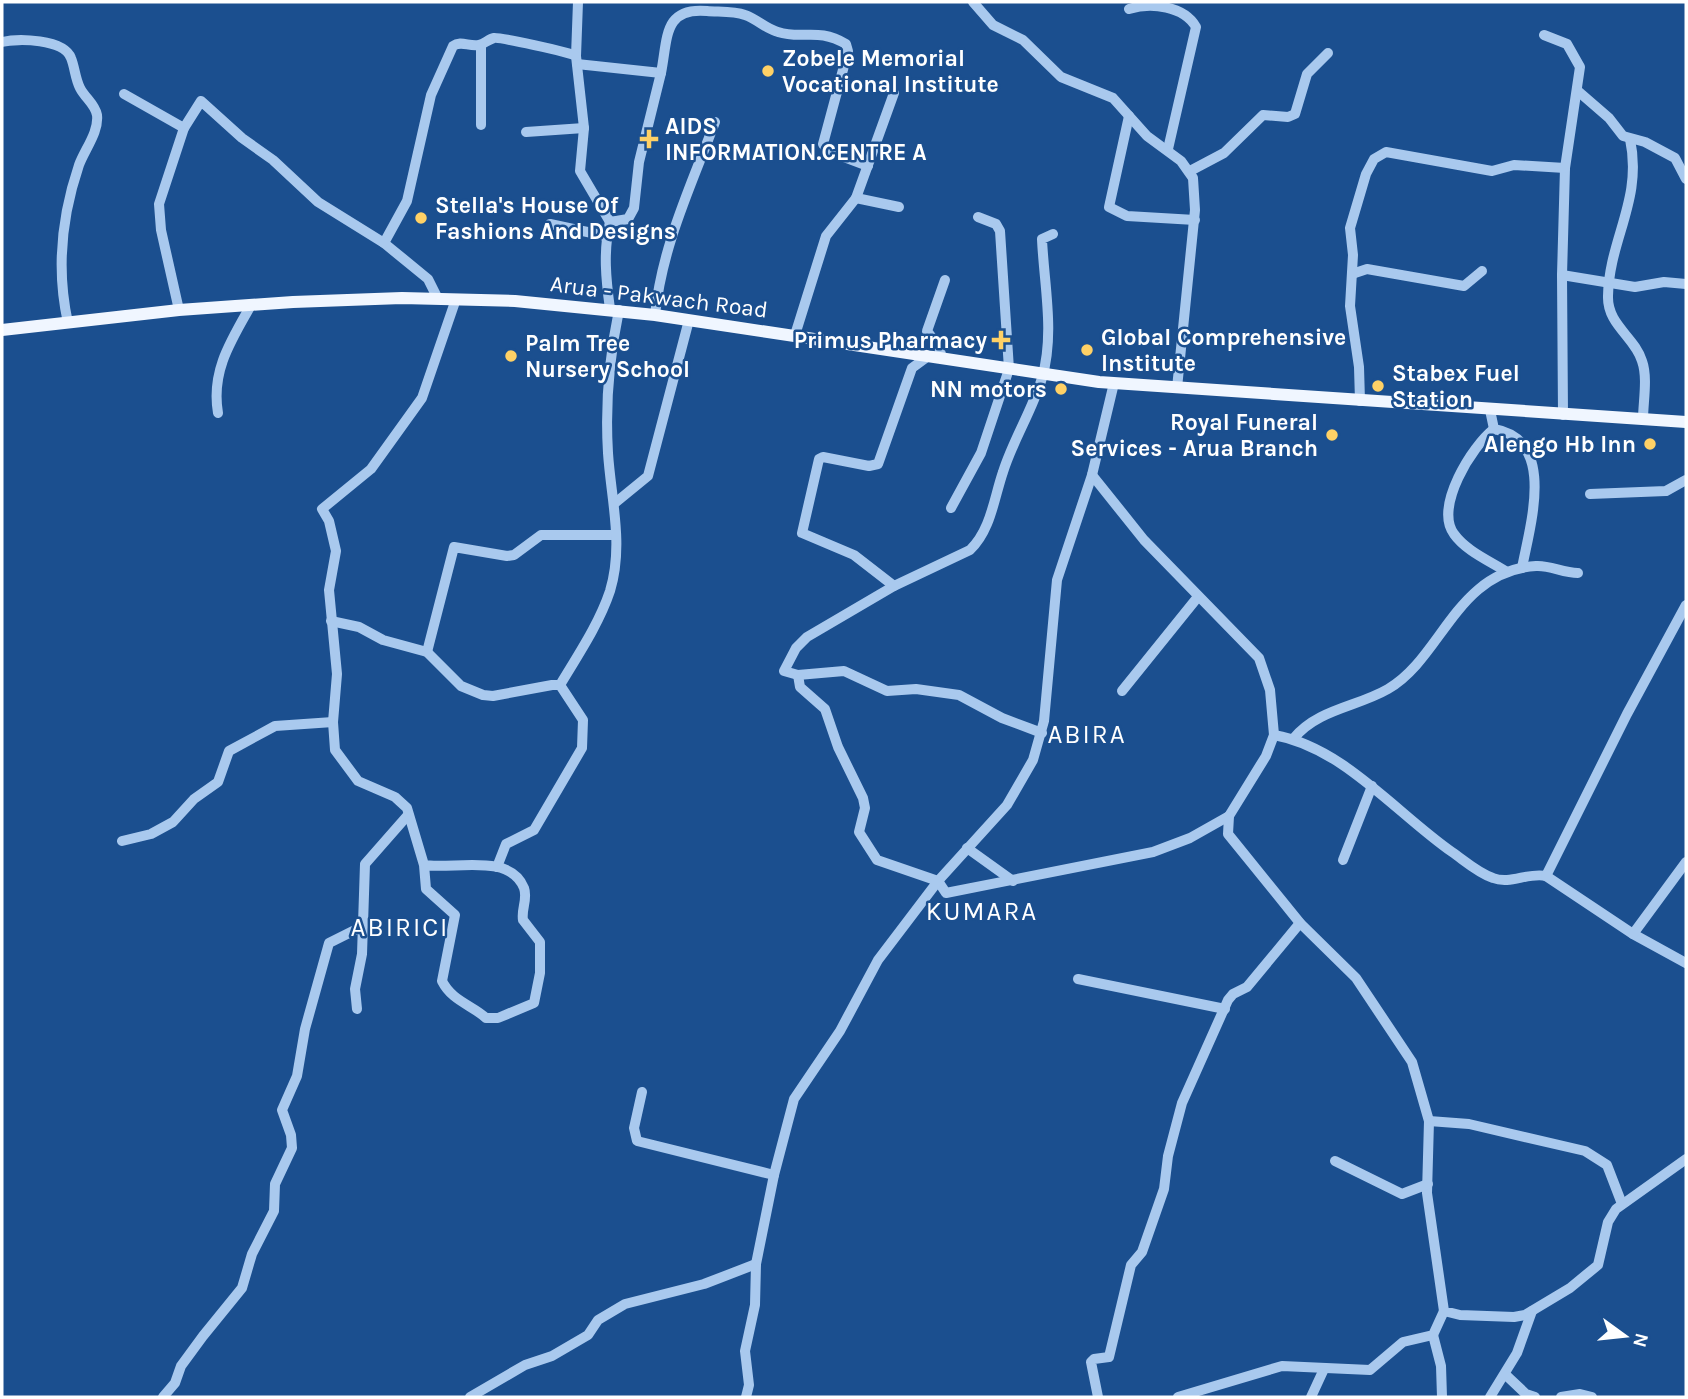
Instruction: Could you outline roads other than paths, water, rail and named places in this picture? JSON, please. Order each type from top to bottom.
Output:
[{"type":"main road","name":"Arua - Pakwach Road","points":[[2,330],[179,310],[293,302],[456,299],[654,315],[1114,383],[1686,422]]},
{"type":"street","points":[[560,685],[596,623],[610,590],[617,552],[615,503],[608,454],[607,376],[614,310],[606,271],[606,236],[610,222],[581,176],[584,128],[576,60],[578,2]]},
{"type":"street","points":[[973,2],[1001,29],[1023,40],[1061,76],[1104,92],[1150,138],[1168,149],[1191,171],[1195,186],[1195,220],[1177,388]]},
{"type":"street","points":[[1129,9],[1150,6],[1177,11],[1189,18],[1196,27],[1168,149]]},
{"type":"street","points":[[610,222],[628,219],[634,208],[639,162],[674,19],[681,12],[693,10],[742,14],[776,32],[814,33],[846,44],[848,51],[823,144],[828,151],[868,166]]},
{"type":"street","points":[[1544,35],[1567,44],[1580,67],[1565,168],[1562,275],[1563,415]]},
{"type":"street","points":[[384,243],[407,201],[431,95],[455,43],[481,45],[500,39],[526,46],[562,50],[576,60],[661,73]]},
{"type":"street","points":[[2,42],[33,40],[66,51],[71,56],[82,92],[97,114],[96,128],[79,166],[60,241],[61,292],[68,323]]},
{"type":"street","points":[[481,45],[481,125]]},
{"type":"street","points":[[1191,171],[1224,153],[1263,115],[1288,117],[1295,114],[1307,74],[1328,53]]},
{"type":"street","points":[[1578,92],[1612,122],[1621,134],[1645,142],[1674,157],[1686,179]]},
{"type":"street","points":[[794,335],[826,237],[856,198],[894,93]]},
{"type":"street","points":[[124,94],[184,128]]},
{"type":"street","points":[[179,310],[161,230],[159,204],[184,128],[200,103],[204,102],[318,202],[384,243],[428,279],[438,299]]},
{"type":"street","points":[[1129,116],[1111,190],[1110,208],[1127,216],[1195,220]]},
{"type":"street","points":[[654,315],[658,285],[676,219],[715,122]]},
{"type":"street","points":[[526,132],[584,128]]},
{"type":"street","points":[[1630,139],[1634,184],[1609,282],[1608,303],[1613,318],[1642,362],[1643,420]]},
{"type":"street","points":[[1360,401],[1359,367],[1350,306],[1352,274],[1349,232],[1355,203],[1366,174],[1380,154],[1423,158],[1492,171],[1514,165],[1565,168]]},
{"type":"street","points":[[856,198],[899,206]]},
{"type":"street","points":[[951,508],[981,453],[1009,369],[1000,231],[995,223],[978,217]]},
{"type":"street","points":[[550,223],[606,236]]},
{"type":"street","points":[[1042,733],[1002,718],[959,695],[916,690],[887,691],[844,671],[798,675],[784,671],[802,642],[894,586],[961,555],[978,541],[1043,374],[1048,320],[1042,239],[1053,234]]},
{"type":"street","points":[[1352,274],[1367,269],[1464,286],[1482,271]]},
{"type":"street","points":[[1562,275],[1639,287],[1664,282],[1686,284]]},
{"type":"street","points":[[942,358],[939,347],[927,331],[945,280]]},
{"type":"street","points":[[424,865],[436,867],[470,863],[497,867],[512,873],[523,886],[526,898],[522,915],[540,942],[540,973],[534,1003],[491,1019],[484,1017],[478,1009],[465,1006],[442,981],[455,915],[426,889],[424,865],[403,803],[396,797],[366,786],[349,773],[335,750],[333,722],[337,674],[329,590],[336,551],[323,507],[371,469],[422,398],[456,299]]},
{"type":"street","points":[[218,413],[215,390],[220,363],[250,307]]},
{"type":"street","points":[[615,503],[648,477],[689,320]]},
{"type":"street","points":[[894,586],[854,555],[802,533],[819,458],[869,466],[878,464],[912,368],[927,356]]},
{"type":"street","points":[[746,1397],[749,1385],[745,1351],[755,1305],[756,1264],[774,1175],[795,1097],[840,1031],[872,969],[938,881],[1016,793],[1033,760],[1042,733],[1055,586],[1092,475],[1114,383]]},
{"type":"street","points":[[1490,410],[1494,429]]},
{"type":"street","points":[[1494,429],[1510,433],[1518,439],[1531,455],[1533,463],[1533,507],[1522,568]]},
{"type":"street","points":[[1494,429],[1480,440],[1465,465],[1450,499],[1449,521],[1452,532],[1462,542],[1507,572]]},
{"type":"street","points":[[798,675],[800,687],[828,715],[838,747],[863,798],[865,808],[859,832],[872,855],[877,860],[938,881],[946,893],[1153,852],[1190,838],[1229,816],[1266,756],[1274,735],[1270,690],[1259,658],[1196,598],[1144,540],[1092,475]]},
{"type":"street","points":[[1590,494],[1666,491],[1686,480]]},
{"type":"street","points":[[427,652],[454,547],[507,556],[522,550],[541,535],[615,535]]},
{"type":"street","points":[[1294,738],[1313,721],[1390,689],[1413,667],[1451,617],[1484,586],[1507,572],[1538,566],[1578,573]]},
{"type":"street","points":[[1122,691],[1196,598]]},
{"type":"street","points":[[1546,876],[1627,714],[1686,605]]},
{"type":"street","points":[[331,621],[359,627],[383,640],[427,652],[461,686],[483,695],[560,685]]},
{"type":"street","points":[[497,867],[506,844],[534,830],[582,748],[583,720],[560,685]]},
{"type":"street","points":[[122,841],[151,834],[173,822],[194,799],[218,782],[229,751],[275,726],[333,722]]},
{"type":"street","points":[[1274,735],[1294,738],[1353,772],[1440,844],[1485,874],[1505,881],[1532,875],[1546,876],[1633,934],[1686,964]]},
{"type":"street","points":[[1343,860],[1371,786]]},
{"type":"street","points":[[357,1009],[355,989],[362,954],[365,864],[408,815]]},
{"type":"street","points":[[1229,816],[1230,837],[1300,923],[1356,978],[1404,1047],[1417,1075],[1429,1121],[1428,1184],[1444,1311],[1433,1335],[1441,1366],[1442,1397]]},
{"type":"street","points":[[967,848],[1013,881]]},
{"type":"street","points":[[1633,934],[1686,862]]},
{"type":"street","points":[[1098,1397],[1090,1362],[1109,1357],[1130,1265],[1142,1252],[1164,1189],[1168,1156],[1182,1103],[1232,995],[1247,988],[1300,923]]},
{"type":"street","points":[[163,1397],[175,1383],[181,1366],[242,1288],[252,1254],[274,1211],[275,1184],[292,1148],[291,1135],[282,1110],[297,1076],[305,1029],[329,943],[363,926]]},
{"type":"street","points":[[1078,979],[1225,1009]]},
{"type":"street","points":[[642,1092],[634,1128],[637,1141],[774,1175]]},
{"type":"street","points":[[1429,1121],[1469,1124],[1585,1151],[1607,1165],[1622,1204]]},
{"type":"street","points":[[1444,1311],[1504,1317],[1532,1311],[1594,1271],[1603,1254],[1610,1217],[1622,1204],[1686,1159]]},
{"type":"street","points":[[1335,1161],[1402,1194],[1428,1184]]},
{"type":"street","points":[[470,1397],[525,1365],[552,1356],[588,1335],[598,1320],[625,1304],[704,1284],[756,1264]]},
{"type":"street","points":[[1490,1397],[1506,1375],[1527,1332],[1532,1311]]},
{"type":"street","points":[[1178,1397],[1282,1366],[1370,1370],[1403,1342],[1433,1335]]},
{"type":"street","points":[[1311,1397],[1324,1369]]},
{"type":"street","points":[[1506,1375],[1526,1394],[1535,1397]]},
{"type":"street","points":[[1561,1397],[1580,1394],[1592,1397]]},
{"type":"place","name":"Zobele Memorial Vocational Institute","points":[[768,71]]},
{"type":"place","name":"AIDS INFORMATION.CENTRE A","points":[[649,139]]},
{"type":"place","name":"Stella's House Of Fashions And Designs","points":[[421,218]]},
{"type":"place","name":"Primus Pharmacy","points":[[1001,340]]},
{"type":"place","name":"Global Comprehensive Institute","points":[[1087,350]]},
{"type":"place","name":"Palm Tree Nursery School","points":[[511,356]]},
{"type":"place","name":"Stabex Fuel Station","points":[[1378,386]]},
{"type":"place","name":"NN motors","points":[[1061,389]]},
{"type":"place","name":"Royal Funeral Services - Arua Branch","points":[[1332,435]]},
{"type":"place","name":"Alengo Hb Inn","points":[[1650,444]]},
{"type":"district","name":"ABIRA","points":[[1087,734]]},
{"type":"district","name":"KUMARA","points":[[982,911]]},
{"type":"district","name":"ABIRICI","points":[[400,927]]}]
